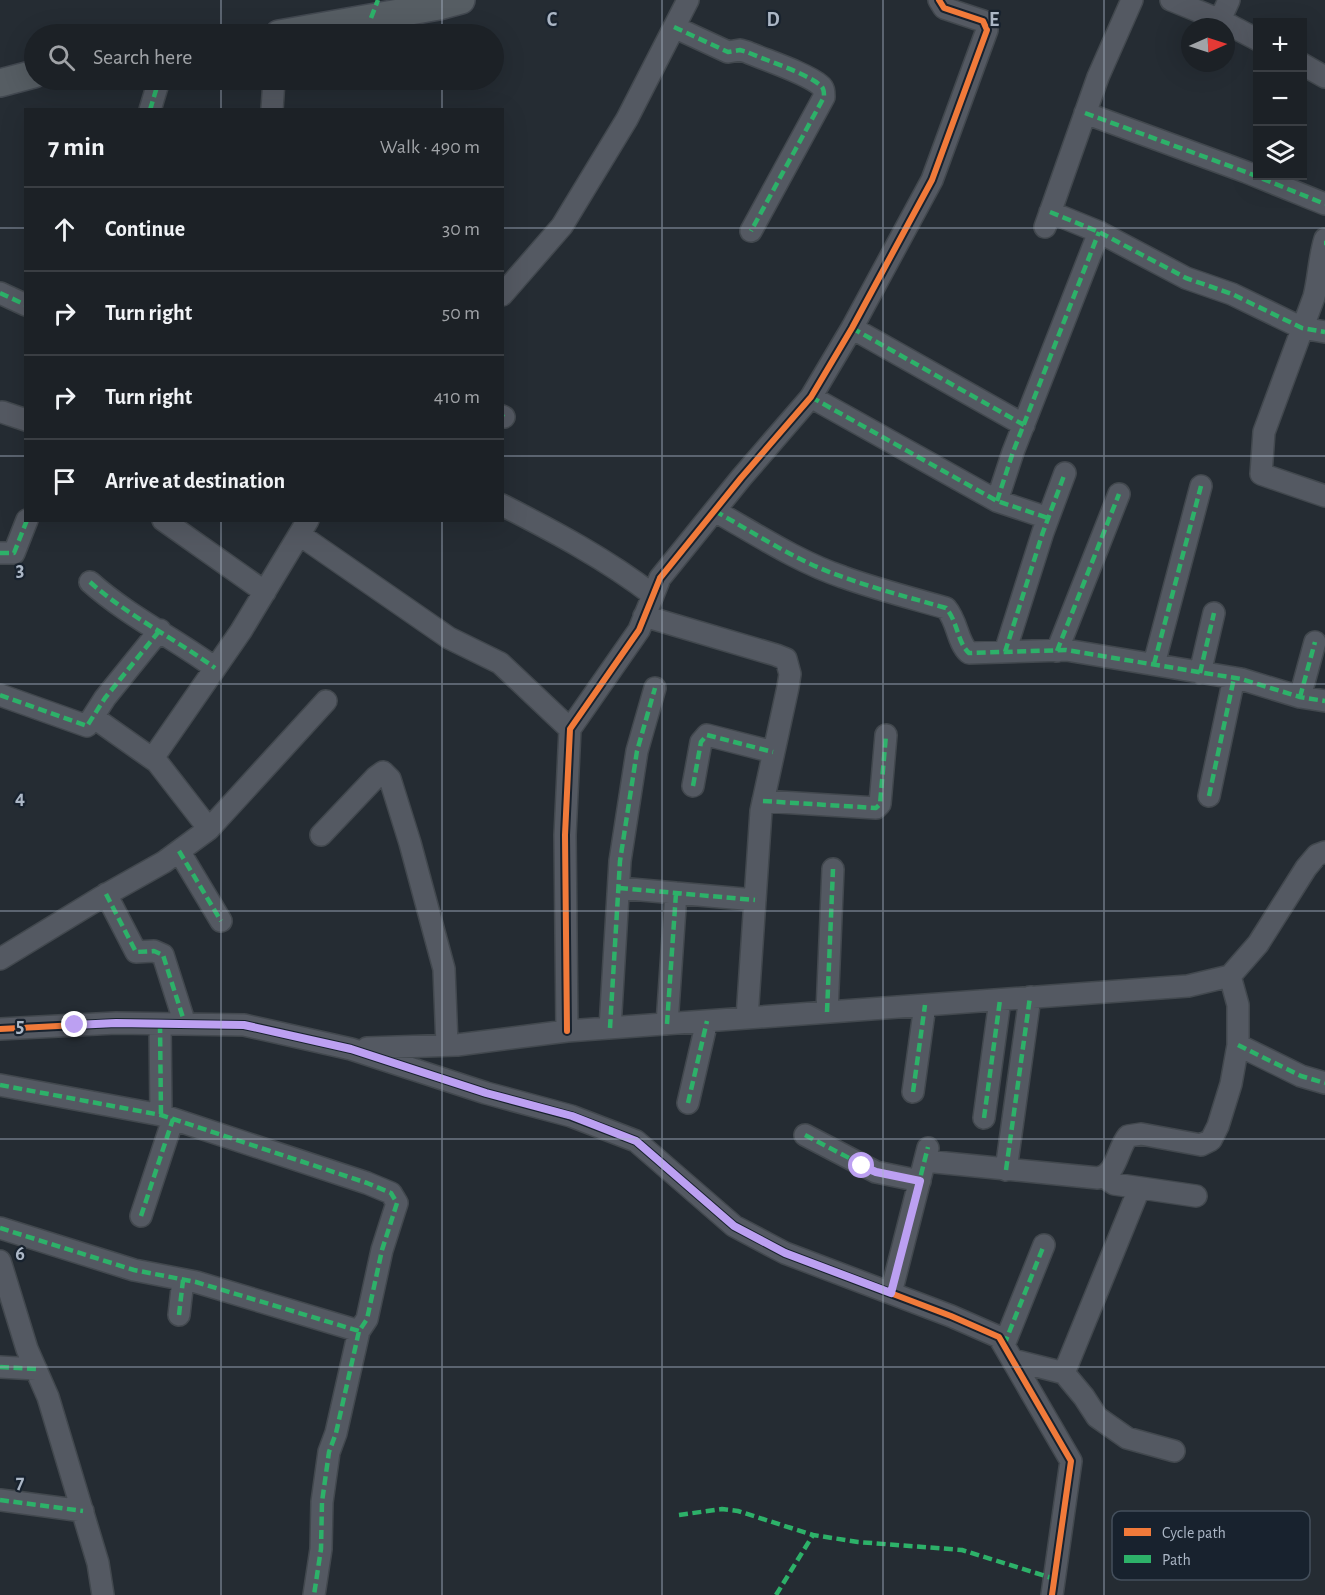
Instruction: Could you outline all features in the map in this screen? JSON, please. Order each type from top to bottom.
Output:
[{"type":"main road","points":[[317,24],[374,9],[439,6],[461,0]]},
{"type":"main road","points":[[0,83],[24,77]]},
{"type":"street","points":[[504,293],[562,226],[627,119],[688,0]]},
{"type":"street","points":[[567,1031],[565,835],[570,729],[633,639],[660,578],[811,397],[852,328],[932,180],[987,30],[983,21],[944,8],[939,0]]},
{"type":"street","points":[[1132,0],[1098,77],[1047,220],[1099,232],[1186,278],[1232,294],[1302,328],[1325,332]]},
{"type":"street","points":[[1171,0],[1215,18]]},
{"type":"street","points":[[1221,18],[1229,0]]},
{"type":"street","points":[[674,27],[728,52],[740,50],[747,52],[804,76],[825,91],[824,98],[751,231]]},
{"type":"street","points":[[1235,28],[1253,38]]},
{"type":"street","points":[[1307,67],[1325,77]]},
{"type":"street","points":[[151,108],[156,90]]},
{"type":"street","points":[[272,108],[273,90]]},
{"type":"street","points":[[1085,113],[1246,172],[1325,204]]},
{"type":"street","points":[[997,501],[1099,232]]},
{"type":"street","points":[[1324,242],[1319,257],[1318,279],[1264,432],[1261,474],[1325,496]]},
{"type":"street","points":[[0,293],[24,304]]},
{"type":"street","points":[[852,328],[1024,425]]},
{"type":"street","points":[[811,397],[997,501],[1048,518]]},
{"type":"street","points":[[2,412],[24,419]]},
{"type":"street","points":[[1005,652],[1065,472]]},
{"type":"street","points":[[1154,664],[1201,486]]},
{"type":"street","points":[[1058,651],[1119,494]]},
{"type":"street","points":[[504,506],[565,537],[627,575],[653,595]]},
{"type":"street","points":[[715,511],[781,549],[843,577],[946,608],[953,616],[962,642],[969,653],[1058,651],[1234,678],[1300,697],[1325,700]]},
{"type":"street","points":[[0,553],[14,553],[26,522]]},
{"type":"street","points":[[166,522],[265,592]]},
{"type":"street","points":[[153,758],[265,592],[304,528],[448,638],[500,663],[570,729]]},
{"type":"street","points":[[90,582],[112,601],[160,630],[215,668]]},
{"type":"street","points":[[1200,673],[1214,614]]},
{"type":"street","points":[[644,616],[776,655],[786,660],[790,674],[763,801],[747,1018]]},
{"type":"street","points":[[0,695],[87,726],[105,698],[160,630]]},
{"type":"street","points":[[1300,697],[1315,642]]},
{"type":"street","points":[[1209,796],[1234,678]]},
{"type":"street","points":[[610,1028],[620,861],[637,751],[655,688]]},
{"type":"street","points":[[0,959],[106,894],[164,862],[209,829],[326,701]]},
{"type":"street","points":[[93,717],[153,758],[172,779],[209,829]]},
{"type":"street","points":[[693,786],[701,742],[707,735],[774,752]]},
{"type":"street","points":[[763,801],[876,808],[880,804],[886,735]]},
{"type":"street","points":[[321,836],[376,777],[383,772],[390,779],[411,843],[444,969],[447,1045]]},
{"type":"street","points":[[179,851],[221,921]]},
{"type":"street","points":[[351,1049],[447,1045],[567,1031],[1188,986],[1230,976],[1258,944],[1306,868],[1317,855],[1325,852]]},
{"type":"street","points":[[827,1012],[833,869]]},
{"type":"street","points":[[619,888],[755,900]]},
{"type":"street","points":[[667,1024],[676,893]]},
{"type":"street","points":[[106,894],[136,952],[154,951],[163,955],[185,1024]]},
{"type":"street","points":[[1104,1177],[1112,1168],[1128,1136],[1141,1134],[1201,1144],[1210,1140],[1218,1126],[1231,1084],[1238,1045],[1238,1005],[1230,976]]},
{"type":"street","points":[[1006,1170],[1030,998]]},
{"type":"street","points":[[984,1118],[1000,1000]]},
{"type":"street","points":[[913,1092],[925,1005]]},
{"type":"street","points":[[688,1103],[707,1021]]},
{"type":"street","points":[[0,1029],[116,1023],[244,1025],[351,1049],[486,1093],[572,1116],[636,1141],[734,1226],[785,1253],[999,1337],[1071,1461],[1052,1595]]},
{"type":"street","points":[[141,1216],[167,1117],[160,1024]]},
{"type":"street","points":[[1238,1045],[1301,1076],[1325,1083]]},
{"type":"street","points":[[0,1085],[167,1117],[391,1193],[397,1203],[382,1250],[367,1319],[359,1331],[336,1433],[329,1452],[322,1502],[321,1548],[314,1595]]},
{"type":"street","points":[[805,1135],[876,1172],[924,1163],[1104,1177],[1113,1184],[1196,1196]]},
{"type":"street","points":[[891,1293],[924,1163]]},
{"type":"street","points":[[1064,1373],[1139,1189]]},
{"type":"street","points":[[0,1228],[134,1270],[196,1282],[359,1331]]},
{"type":"street","points":[[1009,1352],[1044,1245]]},
{"type":"street","points":[[0,1261],[27,1349],[48,1397],[98,1563],[103,1595]]},
{"type":"street","points":[[179,1315],[183,1280]]},
{"type":"street","points":[[1009,1352],[1064,1373],[1097,1417],[1127,1438],[1174,1451]]},
{"type":"street","points":[[0,1367],[36,1370]]},
{"type":"street","points":[[0,1500],[82,1511]]},
{"type":"marked path","points":[[371,18],[378,0]]},
{"type":"marked path","points":[[674,27],[728,52],[740,50],[785,67],[814,80],[823,89],[824,97],[751,231]]},
{"type":"marked path","points":[[151,108],[156,90]]},
{"type":"marked path","points":[[1085,113],[1246,172],[1325,204]]},
{"type":"marked path","points":[[1050,212],[1099,232],[1186,278],[1232,294],[1302,328],[1325,332]]},
{"type":"marked path","points":[[997,501],[1013,452],[1099,232]]},
{"type":"marked path","points":[[0,293],[24,304]]},
{"type":"marked path","points":[[852,328],[1024,425]]},
{"type":"marked path","points":[[811,397],[997,501],[1048,518]]},
{"type":"marked path","points":[[1005,652],[1043,532],[1065,473]]},
{"type":"marked path","points":[[1154,664],[1201,486]]},
{"type":"marked path","points":[[1057,651],[1119,494]]},
{"type":"marked path","points":[[715,511],[826,571],[868,586],[946,608],[969,653],[1066,650],[1241,679],[1300,697],[1325,701]]},
{"type":"marked path","points":[[0,553],[14,553],[26,522]]},
{"type":"marked path","points":[[90,582],[120,606],[215,668]]},
{"type":"marked path","points":[[1200,673],[1214,613]]},
{"type":"marked path","points":[[0,695],[87,726],[105,698],[160,630]]},
{"type":"marked path","points":[[1300,697],[1315,642]]},
{"type":"marked path","points":[[1209,796],[1234,678]]},
{"type":"marked path","points":[[610,1028],[620,861],[637,751],[655,688]]},
{"type":"marked path","points":[[693,786],[701,742],[707,735],[773,752]]},
{"type":"marked path","points":[[763,801],[876,808],[880,804],[886,735]]},
{"type":"marked path","points":[[179,851],[221,921]]},
{"type":"marked path","points":[[827,1012],[833,869]]},
{"type":"marked path","points":[[619,888],[755,900]]},
{"type":"marked path","points":[[667,1024],[676,893]]},
{"type":"marked path","points":[[106,894],[136,952],[154,951],[163,955],[185,1024]]},
{"type":"marked path","points":[[1006,1170],[1030,997]]},
{"type":"marked path","points":[[984,1118],[1000,1000]]},
{"type":"marked path","points":[[913,1092],[925,1005]]},
{"type":"marked path","points":[[688,1103],[707,1021]]},
{"type":"marked path","points":[[160,1024],[161,1115]]},
{"type":"marked path","points":[[1238,1045],[1301,1076],[1325,1083]]},
{"type":"marked path","points":[[0,1085],[161,1115],[391,1193],[397,1203],[382,1250],[367,1319],[359,1331],[336,1433],[329,1452],[322,1502],[321,1549],[314,1595]]},
{"type":"marked path","points":[[141,1216],[173,1119]]},
{"type":"marked path","points":[[805,1135],[876,1172],[920,1181]]},
{"type":"marked path","points":[[891,1293],[928,1147]]},
{"type":"marked path","points":[[0,1228],[134,1270],[196,1282],[359,1331]]},
{"type":"marked path","points":[[1004,1345],[1044,1245]]},
{"type":"marked path","points":[[179,1315],[183,1280]]},
{"type":"marked path","points":[[0,1367],[36,1369]]},
{"type":"marked path","points":[[0,1500],[83,1511]]},
{"type":"marked path","points":[[679,1515],[722,1509],[738,1511],[813,1535],[858,1542],[962,1550],[1055,1579]]},
{"type":"marked path","points":[[776,1595],[813,1535]]},
{"type":"cycle path","points":[[567,1031],[565,835],[570,729],[639,630],[660,578],[741,478],[811,397],[852,328],[932,180],[987,30],[983,21],[944,8],[939,0]]},
{"type":"cycle path","points":[[0,1029],[116,1023],[244,1025],[351,1049],[486,1093],[571,1116],[636,1141],[734,1226],[785,1253],[951,1316],[999,1337],[1071,1461],[1052,1595]]},
{"type":"route","points":[[75,1025],[116,1023],[244,1025],[351,1049],[486,1093],[572,1116],[636,1141],[734,1226],[785,1253],[891,1293],[920,1181],[876,1172],[862,1166]]}]
